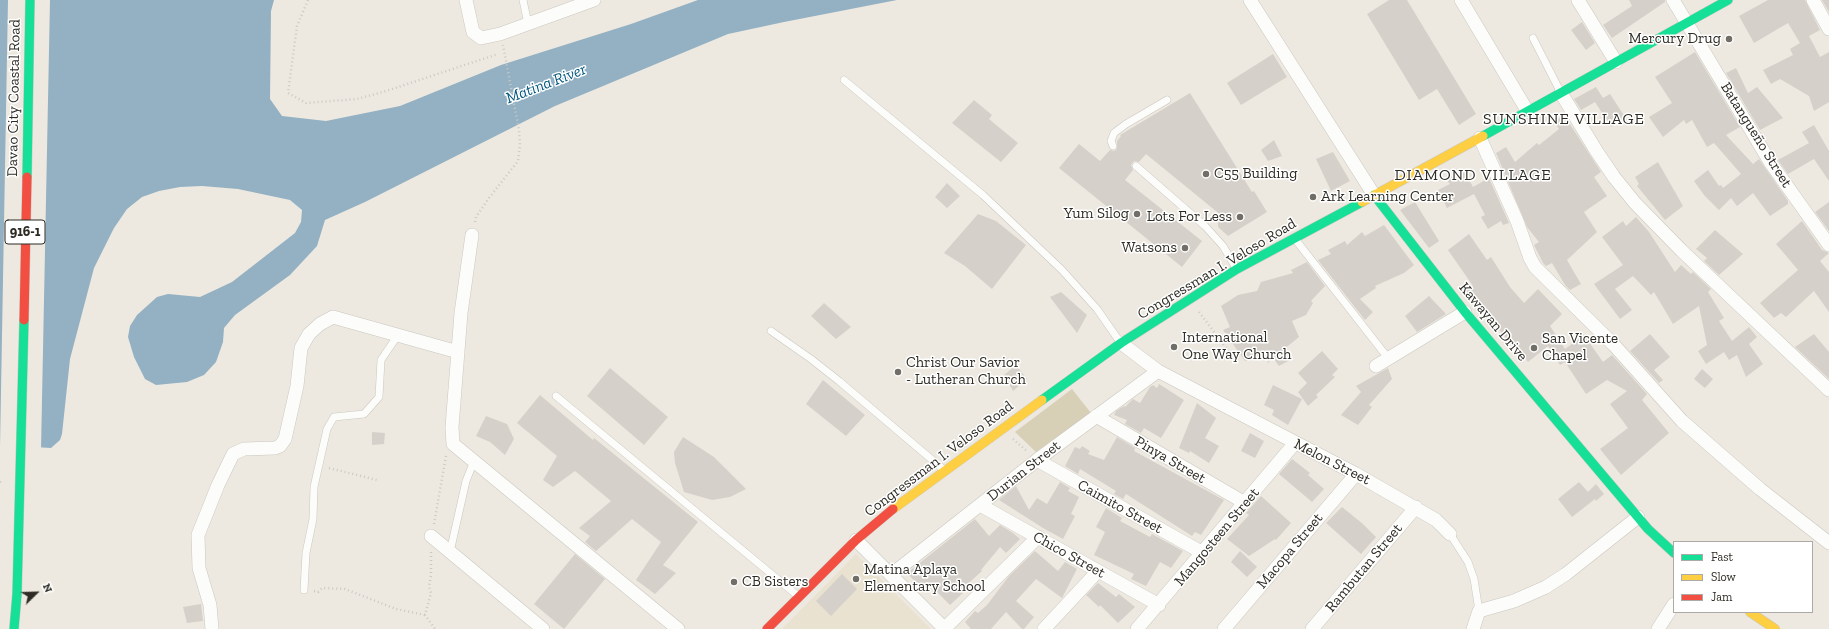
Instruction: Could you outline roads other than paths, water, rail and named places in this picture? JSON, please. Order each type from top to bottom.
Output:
[{"type":"main road","name":"Davao City Coastal Road","points":[[14,629],[21,464],[30,0]]},
{"type":"main road","name":"Congressman I. Veloso Road","points":[[767,629],[856,540],[889,512],[944,470],[1121,343],[1237,270],[1528,112],[1686,22],[1728,0]]},
{"type":"main road","name":"Kawayan Drive","points":[[1374,195],[1465,312],[1648,529],[1673,552]]},
{"type":"main road","points":[[1751,613],[1775,629]]},
{"type":"street","points":[[466,0],[471,27],[477,36],[487,38],[528,24],[575,3],[594,0]]},
{"type":"street","points":[[1250,0],[1374,195]]},
{"type":"street","points":[[1461,0],[1528,112]]},
{"type":"street","points":[[1578,0],[1616,62]]},
{"type":"street","name":"Batangueño Street","points":[[1673,0],[1770,162],[1829,245]]},
{"type":"street","points":[[1813,0],[1829,29]]},
{"type":"street","points":[[1561,93],[1597,152],[1614,177],[1635,203],[1682,251],[1829,390]]},
{"type":"street","points":[[1480,138],[1518,221],[1530,258],[1535,268],[1614,345],[1682,421],[1760,489],[1829,543]]},
{"type":"street","points":[[472,235],[461,313],[452,427],[453,444],[678,629]]},
{"type":"street","points":[[1376,366],[1465,312]]},
{"type":"street","points":[[212,629],[210,605],[199,568],[198,535],[209,506],[232,457],[244,449],[274,448],[283,442],[297,386],[301,348],[309,334],[320,324],[333,317],[458,352]]},
{"type":"street","name":"Melon Street","points":[[1121,343],[1158,371],[1356,474],[1416,507],[1436,520],[1450,534]]},
{"type":"street","name":"Durian Street","points":[[892,574],[1037,460],[1158,371]]},
{"type":"street","name":"Pinya Street","points":[[1096,416],[1244,504]]},
{"type":"street","name":"Mangosteen Street","points":[[1137,629],[1295,443]]},
{"type":"street","name":"Caimito Street","points":[[1037,460],[1203,553]]},
{"type":"street","name":"Macopa Street","points":[[1224,629],[1356,474]]},
{"type":"street","name":"Chico Street","points":[[980,505],[1158,606]]},
{"type":"street","name":"Rambutan Street","points":[[1312,629],[1416,507]]},
{"type":"street","points":[[1479,611],[1514,601],[1546,587],[1566,574],[1638,517]]},
{"type":"street","points":[[431,536],[543,629]]},
{"type":"street","points":[[856,540],[892,574],[945,629],[1038,537]]},
{"type":"street","points":[[1044,629],[1098,571]]},
{"type":"street","points":[[1658,629],[1673,606]]},
{"type":"street","name":"Melon Street","points":[[1473,629],[1479,611]]},
{"type":"lane","points":[[523,0],[528,24]]},
{"type":"lane","points":[[1533,38],[1561,93]]},
{"type":"lane","points":[[844,80],[989,201],[1062,270],[1096,309],[1121,343]]},
{"type":"lane","points":[[1112,146],[1111,141],[1114,133],[1166,100]]},
{"type":"lane","points":[[1136,166],[1205,226],[1223,246],[1237,270]]},
{"type":"lane","points":[[1294,238],[1388,358]]},
{"type":"lane","points":[[771,331],[839,381],[944,470]]},
{"type":"lane","points":[[304,590],[306,553],[313,519],[314,487],[327,429],[334,417],[364,414],[379,397],[381,360],[398,335]]},
{"type":"lane","points":[[556,396],[799,597]]},
{"type":"lane","points":[[450,552],[466,481],[474,461]]},
{"type":"lane","name":"Melon Street","points":[[1450,534],[1468,562],[1474,579],[1479,611]]},
{"type":"water","name":"Matina River","points":[[0,0],[274,0],[271,11],[270,99],[282,116],[326,121],[400,106],[501,65],[631,24],[698,0],[897,0],[728,34],[555,106],[365,202],[325,220],[317,246],[290,275],[235,315],[224,328],[223,342],[216,362],[204,375],[187,382],[156,385],[145,379],[134,357],[128,337],[130,326],[137,315],[157,297],[168,294],[200,297],[232,282],[295,233],[301,222],[302,210],[290,200],[238,189],[202,186],[180,187],[159,191],[142,197],[127,209],[114,228],[94,268],[70,359],[62,434],[60,440],[51,448],[0,445]]},
{"type":"place","name":"Mercury Drug","points":[[1729,39]]},
{"type":"place","name":"C55 Building","points":[[1206,174]]},
{"type":"place","name":"Ark Learning Center","points":[[1313,197]]},
{"type":"place","name":"Yum Silog","points":[[1137,214]]},
{"type":"place","name":"Lots For Less","points":[[1240,217]]},
{"type":"place","name":"Watsons","points":[[1185,248]]},
{"type":"place","name":"International One Way Church","points":[[1174,347]]},
{"type":"place","name":"San Vicente Chapel","points":[[1534,348]]},
{"type":"place","name":"Christ Our Savior - Lutheran Church","points":[[898,372]]},
{"type":"place","name":"Matina Aplaya Elementary School","points":[[856,579]]},
{"type":"place","name":"CB Sisters","points":[[734,582]]},
{"type":"district","name":"SUNSHINE VILLAGE","points":[[1564,119]]},
{"type":"district","name":"DIAMOND VILLAGE","points":[[1473,175]]}]
